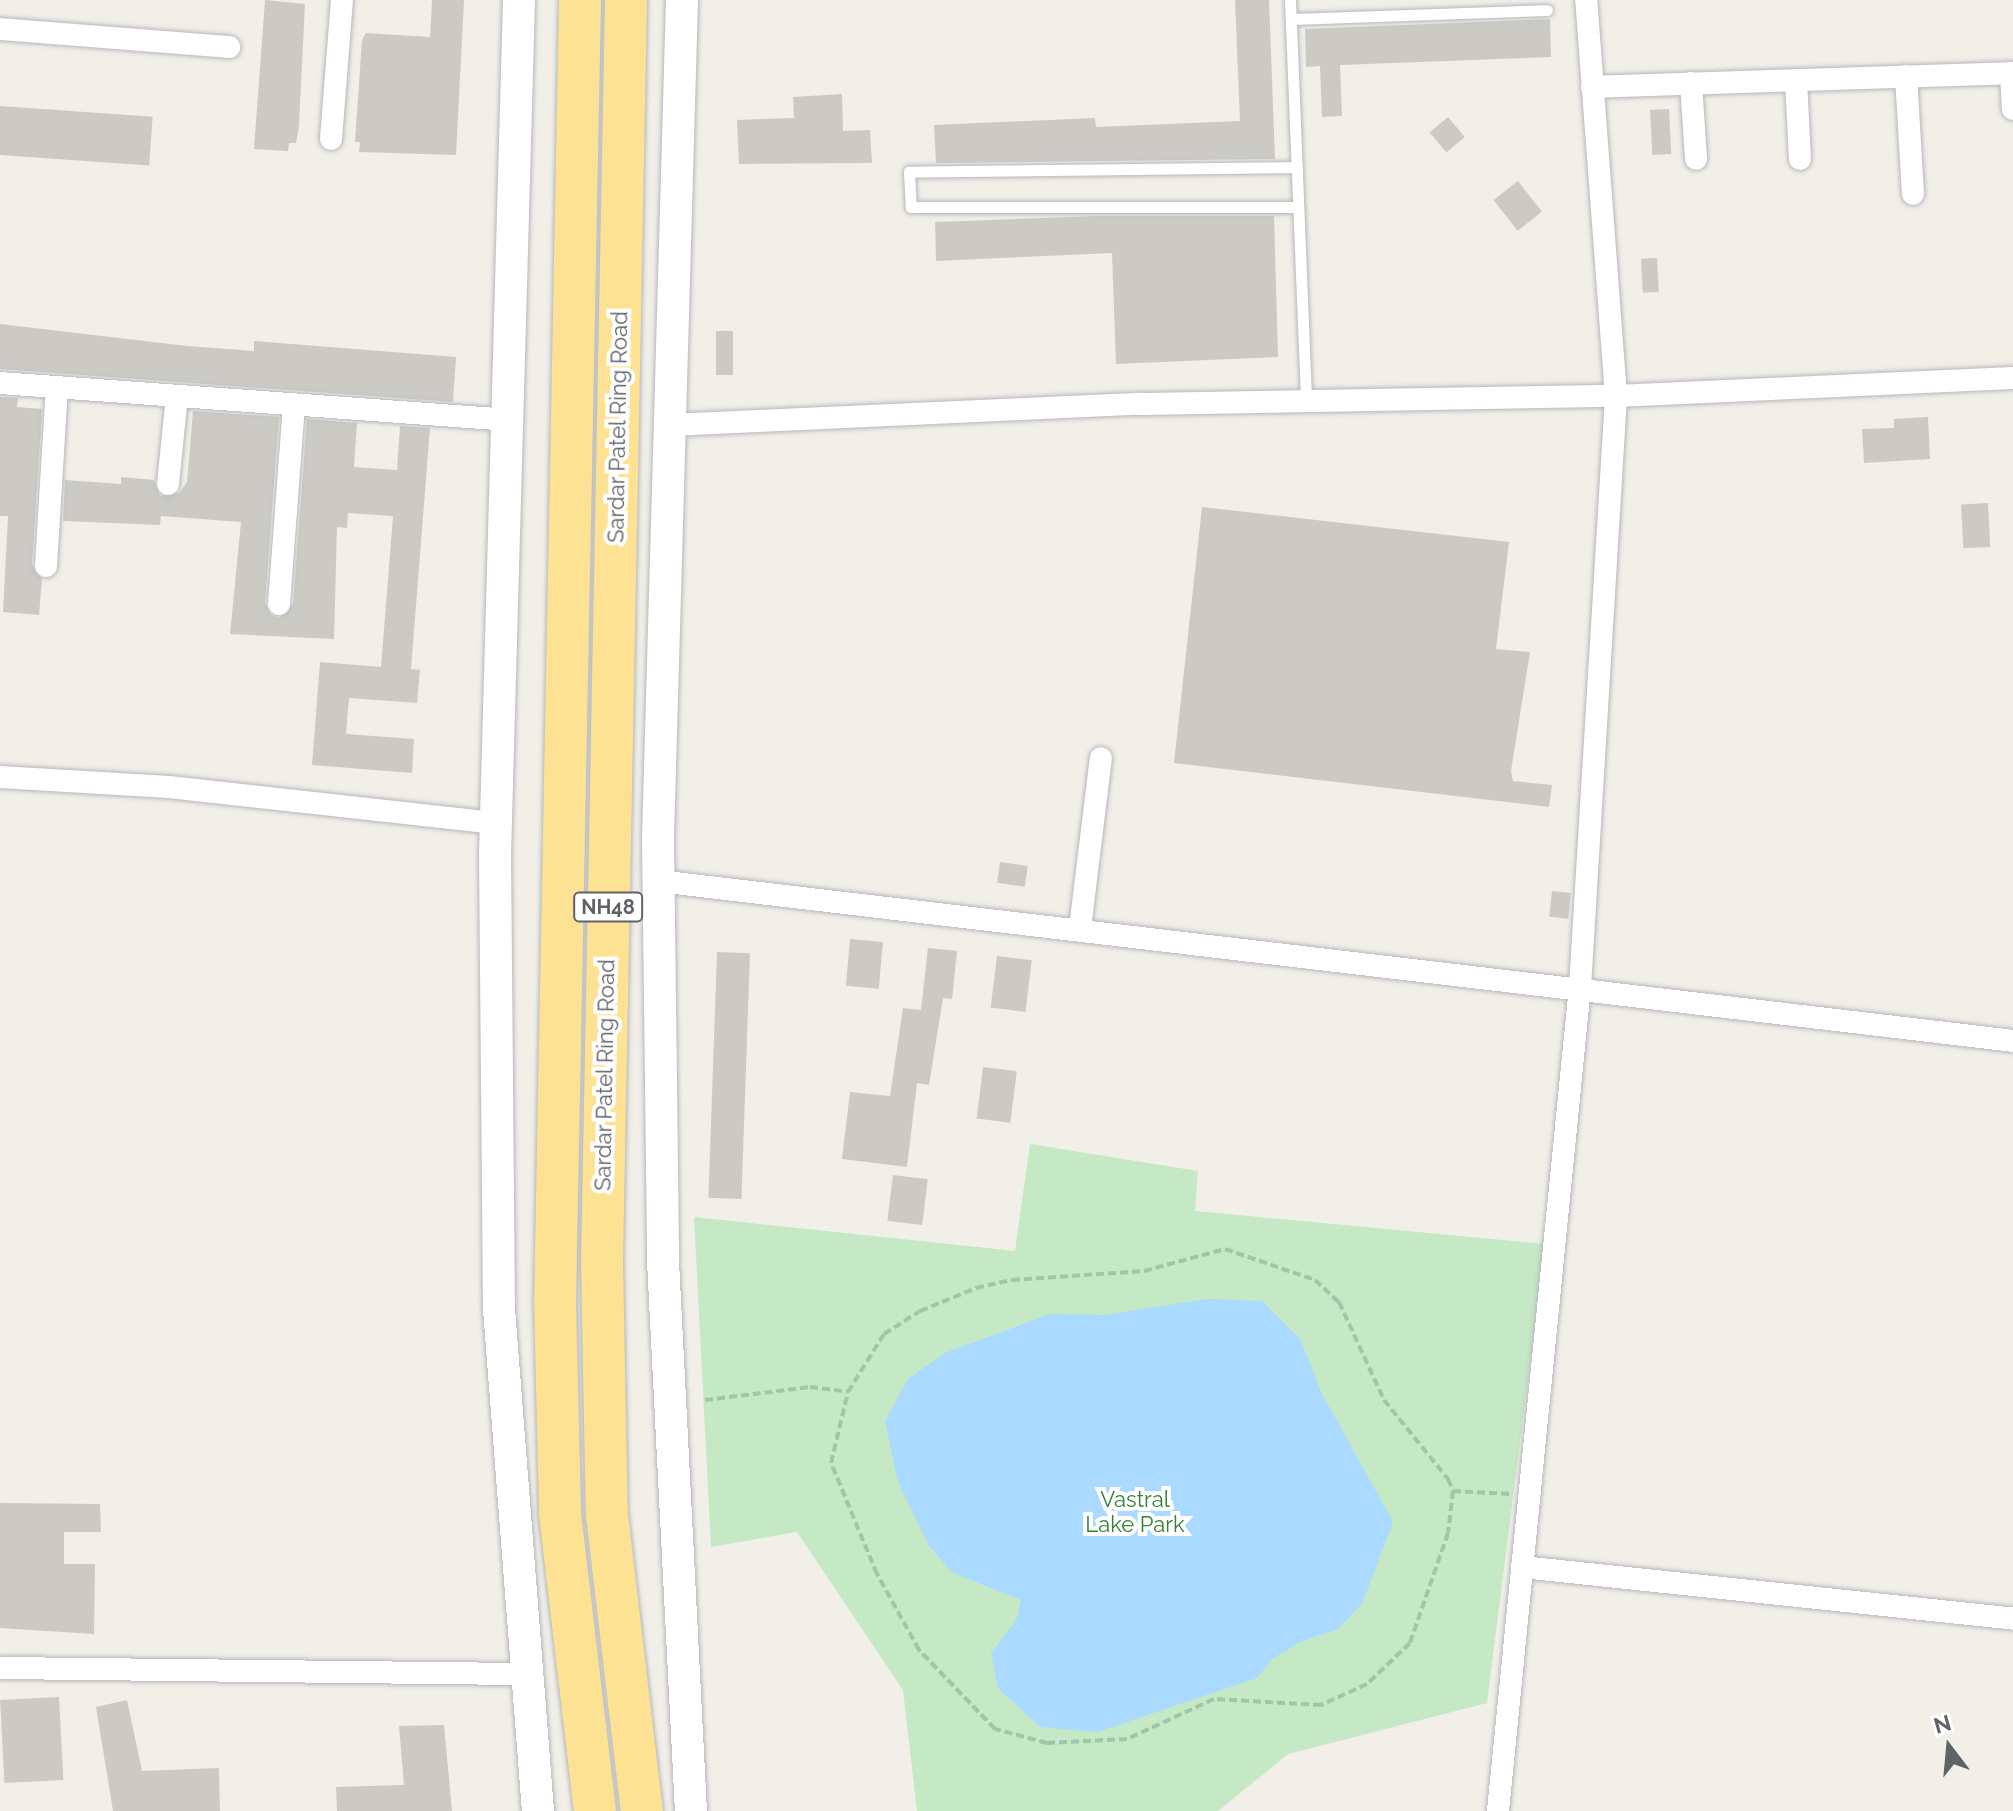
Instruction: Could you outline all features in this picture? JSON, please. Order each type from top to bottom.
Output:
[{"type":"highway","name":"NH48","points":[[580,0],[555,1303],[560,1514],[595,1811]]},
{"type":"highway","name":"Sardar Patel Ring Road","points":[[626,0],[602,1263],[607,1515],[642,1811]]},
{"type":"street","points":[[331,139],[342,0]]},
{"type":"street","points":[[519,0],[510,420],[496,823],[499,1309],[523,1674],[538,1811]]},
{"type":"street","points":[[682,0],[658,881],[663,1261],[691,1811]]},
{"type":"street","points":[[1498,1811],[1580,987],[1616,396],[1586,0]]},
{"type":"street","points":[[0,29],[229,47]]},
{"type":"street","points":[[1592,87],[2012,73],[2013,109]]},
{"type":"street","points":[[1906,76],[1913,194]]},
{"type":"street","points":[[1796,80],[1800,159]]},
{"type":"street","points":[[1691,83],[1696,159]]},
{"type":"street","points":[[670,425],[1306,401],[1616,396],[2013,378]]},
{"type":"street","points":[[0,383],[510,420]]},
{"type":"street","points":[[46,566],[57,387]]},
{"type":"street","points":[[168,484],[177,396]]},
{"type":"street","points":[[279,604],[294,405]]},
{"type":"street","points":[[1080,928],[1101,758]]},
{"type":"street","points":[[0,777],[169,787],[496,823]]},
{"type":"street","points":[[658,881],[1580,987],[2013,1041]]},
{"type":"street","points":[[1522,1567],[2013,1619]]},
{"type":"street","points":[[0,1668],[523,1674]]},
{"type":"lane","points":[[1290,0],[1306,401]]},
{"type":"lane","points":[[1291,19],[1547,10]]},
{"type":"lane","points":[[1297,167],[909,172],[911,207],[1298,207]]},
{"type":"path","points":[[1225,1249],[1315,1280],[1339,1302],[1384,1400],[1453,1491],[1448,1533],[1410,1643],[1367,1684],[1321,1705],[1214,1699],[1127,1739],[1047,1743],[995,1729],[919,1650],[877,1574],[831,1463],[848,1392],[884,1334],[920,1311],[976,1288],[1012,1280],[1144,1271],[1225,1249]]},
{"type":"path","points":[[705,1400],[810,1387],[848,1392]]},
{"type":"path","points":[[1453,1491],[1516,1494]]},
{"type":"green space","name":"Vastral Lake Park","points":[[1030,1144],[1198,1171],[1195,1211],[1545,1244],[1487,1703],[1288,1754],[1218,1811],[917,1811],[903,1690],[797,1532],[711,1547],[694,1217],[1015,1251]]},
{"type":"water","points":[[1207,1299],[1262,1301],[1300,1339],[1322,1394],[1393,1522],[1362,1604],[1338,1629],[1300,1642],[1272,1659],[1257,1678],[1097,1732],[1040,1727],[998,1688],[991,1653],[1016,1621],[1021,1600],[953,1573],[929,1546],[898,1482],[885,1421],[908,1379],[945,1353],[1050,1314],[1104,1315]]},
{"type":"building","points":[[265,0],[305,4],[299,126],[296,143],[289,143],[288,151],[254,149]]},
{"type":"building","points":[[432,0],[464,0],[456,155],[359,152],[360,142],[355,142],[362,40],[366,33],[430,37]]},
{"type":"building","points":[[1235,0],[1269,0],[1275,159],[936,163],[934,125],[1095,118],[1096,127],[1240,121]]},
{"type":"building","points":[[1550,19],[1551,57],[1340,65],[1342,116],[1322,117],[1320,66],[1306,67],[1305,29]]},
{"type":"building","points":[[842,94],[843,131],[870,130],[872,163],[739,164],[737,120],[794,118],[793,97]]},
{"type":"building","points":[[0,106],[153,117],[149,166],[0,155]]},
{"type":"building","points":[[1669,109],[1671,154],[1652,155],[1650,110]]},
{"type":"building","points":[[1448,117],[1465,137],[1446,152],[1430,132]]},
{"type":"building","points":[[1518,181],[1542,212],[1518,231],[1494,200]]},
{"type":"building","points":[[1096,216],[1274,216],[1278,357],[1116,364],[1112,253],[936,261],[935,222]]},
{"type":"building","points":[[1657,258],[1659,292],[1643,293],[1641,259]]},
{"type":"building","points":[[0,324],[254,351],[254,341],[456,357],[453,402],[0,369]]},
{"type":"building","points":[[716,331],[733,331],[733,375],[716,375]]},
{"type":"building","points":[[0,397],[18,398],[17,407],[42,409],[32,565],[42,579],[39,615],[3,612],[8,516],[0,516]]},
{"type":"building","points":[[193,411],[279,417],[265,603],[271,615],[279,618],[293,605],[307,419],[357,423],[354,467],[397,470],[400,426],[430,428],[411,669],[420,670],[417,703],[349,698],[346,734],[414,739],[412,773],[312,765],[320,662],[381,667],[393,516],[348,513],[347,528],[337,527],[334,639],[230,634],[241,522],[161,516],[160,525],[63,521],[65,480],[121,484],[121,477],[154,480],[160,496],[179,493],[187,482]]},
{"type":"building","points":[[1928,417],[1930,459],[1864,463],[1862,429],[1894,428],[1894,419]]},
{"type":"building","points":[[1988,503],[1990,547],[1963,548],[1961,504]]},
{"type":"building","points":[[1202,507],[1509,542],[1496,649],[1530,652],[1511,771],[1513,781],[1552,785],[1549,807],[1174,763]]},
{"type":"building","points":[[1000,862],[1028,866],[1025,887],[997,883]]},
{"type":"building","points":[[1552,891],[1571,893],[1568,919],[1549,917]]},
{"type":"building","points":[[850,939],[883,942],[879,989],[846,986]]},
{"type":"building","points":[[928,948],[957,951],[952,999],[943,998],[929,1085],[917,1083],[907,1167],[842,1159],[850,1092],[890,1096],[903,1008],[921,1010]]},
{"type":"building","points":[[717,952],[750,953],[741,1199],[708,1198]]},
{"type":"building","points":[[997,956],[1032,960],[1025,1012],[991,1008]]},
{"type":"building","points":[[983,1067],[1017,1071],[1010,1123],[977,1119]]},
{"type":"building","points":[[893,1175],[928,1179],[922,1225],[887,1221]]},
{"type":"building","points":[[0,1503],[100,1504],[101,1532],[64,1532],[64,1564],[95,1564],[94,1634],[0,1628]]},
{"type":"building","points":[[59,1697],[63,1780],[4,1783],[0,1700]]},
{"type":"building","points":[[127,1700],[142,1771],[219,1768],[220,1811],[113,1811],[96,1707]]},
{"type":"building","points":[[444,1725],[452,1811],[337,1811],[336,1787],[404,1785],[399,1726]]}]
